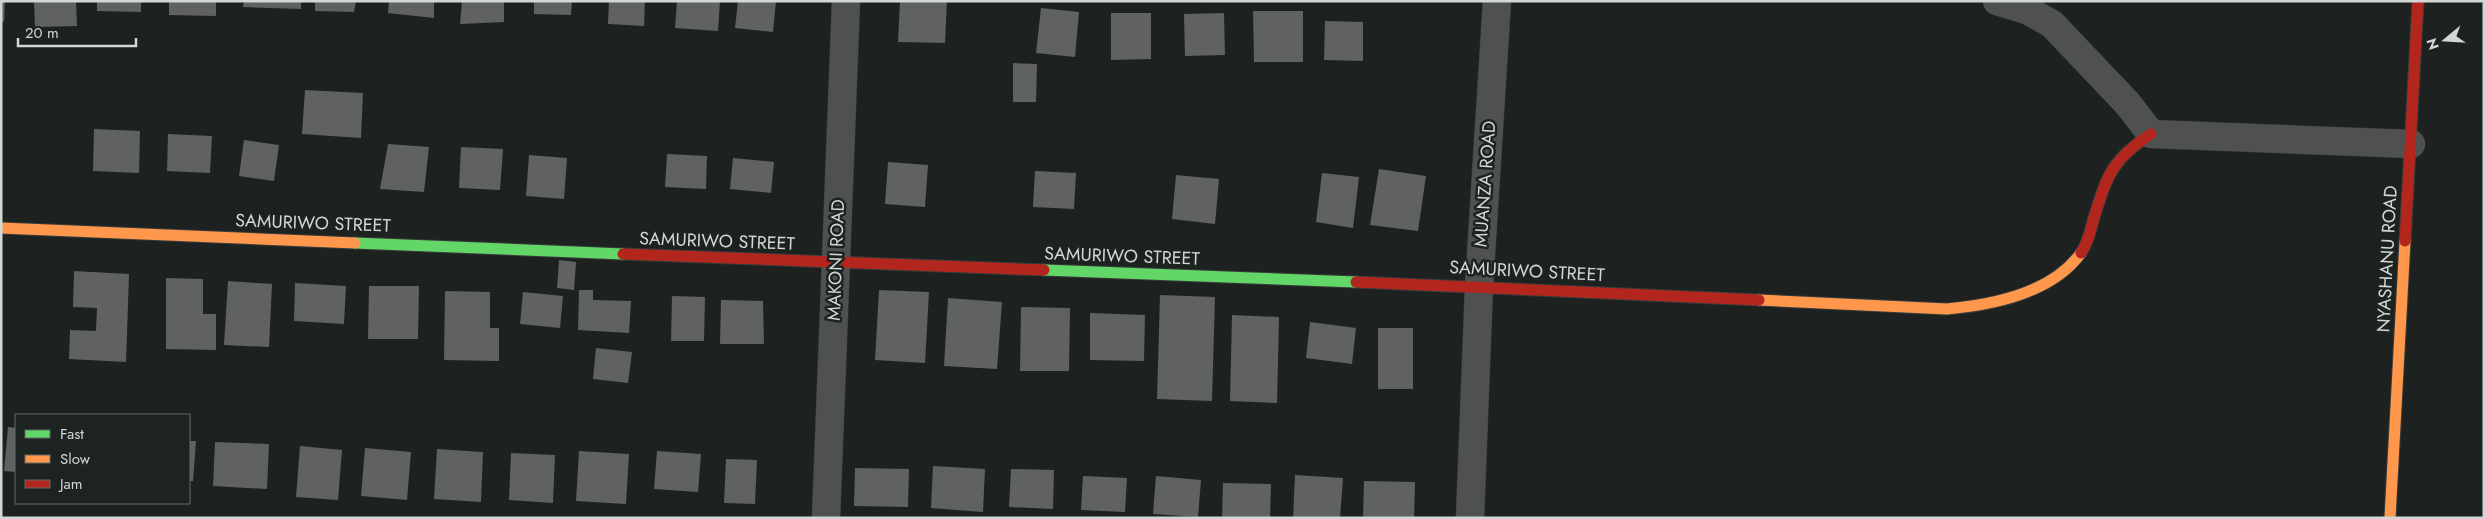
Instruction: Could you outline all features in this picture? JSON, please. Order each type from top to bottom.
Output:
[{"type":"street","name":"MAKONI ROAD","points":[[826,518],[846,1]]},
{"type":"street","name":"MUANZA ROAD","points":[[1470,518],[1479,286],[1497,1]]},
{"type":"street","points":[[1997,1],[2026,10],[2052,24],[2128,104],[2151,134],[2411,144]]},
{"type":"street","name":"NYASHANU ROAD","points":[[2390,518],[2418,1]]},
{"type":"street","name":"SAMURIWO STREET","points":[[1,228],[836,263],[1479,286],[1947,309],[1970,308],[1997,302],[2060,276],[2074,264],[2085,248],[2109,170],[2122,153],[2151,134]]},
{"type":"building","points":[[1,1],[5,1],[4,22],[1,21]]},
{"type":"building","points":[[34,1],[76,1],[77,26],[35,27]]},
{"type":"building","points":[[97,1],[141,1],[141,12],[97,11]]},
{"type":"building","points":[[169,1],[216,1],[216,16],[169,15]]},
{"type":"building","points":[[244,1],[301,1],[301,9],[243,7]]},
{"type":"building","points":[[315,1],[356,1],[354,12],[315,11]]},
{"type":"building","points":[[389,1],[434,1],[434,18],[388,13]]},
{"type":"building","points":[[462,1],[504,1],[504,22],[460,24]]},
{"type":"building","points":[[534,1],[572,1],[571,15],[534,14]]},
{"type":"building","points":[[609,1],[645,1],[644,26],[608,24]]},
{"type":"building","points":[[677,1],[720,1],[718,31],[675,28]]},
{"type":"building","points":[[738,1],[776,1],[773,32],[735,28]]},
{"type":"building","points":[[900,1],[947,1],[945,43],[898,42]]},
{"type":"building","points":[[1041,8],[1079,12],[1075,57],[1036,53]]},
{"type":"building","points":[[1253,11],[1303,11],[1303,62],[1254,62]]},
{"type":"building","points":[[1111,13],[1151,13],[1151,59],[1111,60]]},
{"type":"building","points":[[1224,13],[1225,55],[1185,56],[1184,14]]},
{"type":"building","points":[[1325,21],[1363,22],[1363,61],[1324,60]]},
{"type":"building","points":[[1013,63],[1037,64],[1036,102],[1013,102]]},
{"type":"building","points":[[305,90],[363,93],[361,138],[302,134]]},
{"type":"building","points":[[94,129],[140,131],[139,173],[93,171]]},
{"type":"building","points":[[168,134],[212,136],[210,173],[167,171]]},
{"type":"building","points":[[244,140],[279,145],[274,181],[239,176]]},
{"type":"building","points":[[388,144],[429,147],[424,192],[380,189]]},
{"type":"building","points":[[461,147],[503,149],[500,190],[459,188]]},
{"type":"building","points":[[667,154],[707,156],[706,189],[665,187]]},
{"type":"building","points":[[529,155],[567,158],[564,199],[526,196]]},
{"type":"building","points":[[733,158],[774,162],[771,193],[730,189]]},
{"type":"building","points":[[888,162],[928,165],[925,207],[885,204]]},
{"type":"building","points":[[1379,169],[1426,176],[1418,231],[1370,225]]},
{"type":"building","points":[[1035,171],[1076,173],[1074,209],[1033,207]]},
{"type":"building","points":[[1322,173],[1359,177],[1353,228],[1316,222]]},
{"type":"building","points":[[1176,175],[1219,179],[1215,224],[1172,219]]},
{"type":"building","points":[[559,260],[576,262],[574,290],[557,288]]},
{"type":"building","points":[[74,271],[129,274],[126,362],[69,359],[70,330],[96,331],[97,308],[73,307]]},
{"type":"building","points":[[166,278],[203,279],[203,314],[216,314],[216,350],[166,349]]},
{"type":"building","points":[[228,281],[272,284],[269,347],[224,345]]},
{"type":"building","points":[[295,283],[346,286],[344,324],[294,321]]},
{"type":"building","points":[[369,286],[419,286],[418,339],[368,339]]},
{"type":"building","points":[[579,290],[593,290],[593,300],[631,301],[629,333],[578,330]]},
{"type":"building","points":[[879,290],[929,292],[925,363],[875,360]]},
{"type":"building","points":[[445,291],[490,292],[490,328],[499,328],[499,361],[444,360]]},
{"type":"building","points":[[523,292],[563,296],[560,328],[520,324]]},
{"type":"building","points":[[1160,295],[1215,297],[1212,401],[1157,399]]},
{"type":"building","points":[[672,296],[705,297],[704,341],[671,341]]},
{"type":"building","points":[[948,298],[1002,302],[997,369],[944,366]]},
{"type":"building","points":[[721,300],[763,301],[764,344],[720,344]]},
{"type":"building","points":[[1021,307],[1070,308],[1069,371],[1020,371]]},
{"type":"building","points":[[1090,313],[1145,315],[1144,361],[1090,360]]},
{"type":"building","points":[[1232,315],[1279,317],[1277,403],[1230,401]]},
{"type":"building","points":[[1310,322],[1356,328],[1352,364],[1306,358]]},
{"type":"building","points":[[1378,328],[1413,328],[1413,389],[1378,389]]},
{"type":"building","points":[[596,348],[632,352],[628,383],[593,379]]},
{"type":"building","points":[[8,427],[15,428],[15,472],[4,471]]},
{"type":"building","points":[[190,441],[196,441],[193,481],[190,481]]},
{"type":"building","points":[[215,442],[269,444],[267,489],[213,486]]},
{"type":"building","points":[[300,446],[342,450],[338,500],[296,497]]},
{"type":"building","points":[[365,448],[411,452],[407,500],[361,496]]},
{"type":"building","points":[[437,449],[483,452],[481,502],[434,499]]},
{"type":"building","points":[[579,451],[629,454],[626,504],[576,501]]},
{"type":"building","points":[[657,451],[701,454],[698,492],[654,489]]},
{"type":"building","points":[[511,453],[555,455],[553,503],[509,500]]},
{"type":"building","points":[[726,459],[757,460],[755,504],[724,503]]},
{"type":"building","points":[[933,466],[985,469],[983,512],[931,508]]},
{"type":"building","points":[[855,468],[909,469],[908,507],[854,506]]},
{"type":"building","points":[[1011,469],[1054,470],[1053,509],[1009,507]]},
{"type":"building","points":[[1295,475],[1343,478],[1340,518],[1293,518]]},
{"type":"building","points":[[1083,476],[1127,478],[1125,512],[1081,510]]},
{"type":"building","points":[[1156,476],[1201,480],[1198,517],[1153,514]]},
{"type":"building","points":[[1364,481],[1415,482],[1414,518],[1363,518]]},
{"type":"building","points":[[1223,483],[1271,484],[1270,518],[1222,518]]},
{"type":"traffic: fast","points":[[355,243],[623,254]]},
{"type":"traffic: fast","points":[[1044,270],[1356,282]]},
{"type":"traffic: slow","points":[[1,228],[355,243]]},
{"type":"traffic: slow","points":[[2390,518],[2405,241]]},
{"type":"traffic: slow","points":[[1759,300],[1947,309],[1965,307],[2002,300],[2038,287],[2069,267],[2081,253]]},
{"type":"traffic: jam","points":[[2405,241],[2418,1]]},
{"type":"traffic: jam","points":[[2081,253],[2102,192],[2112,170],[2127,152],[2151,134]]},
{"type":"traffic: jam","points":[[623,254],[1044,270]]},
{"type":"traffic: jam","points":[[1356,282],[1759,300]]}]
